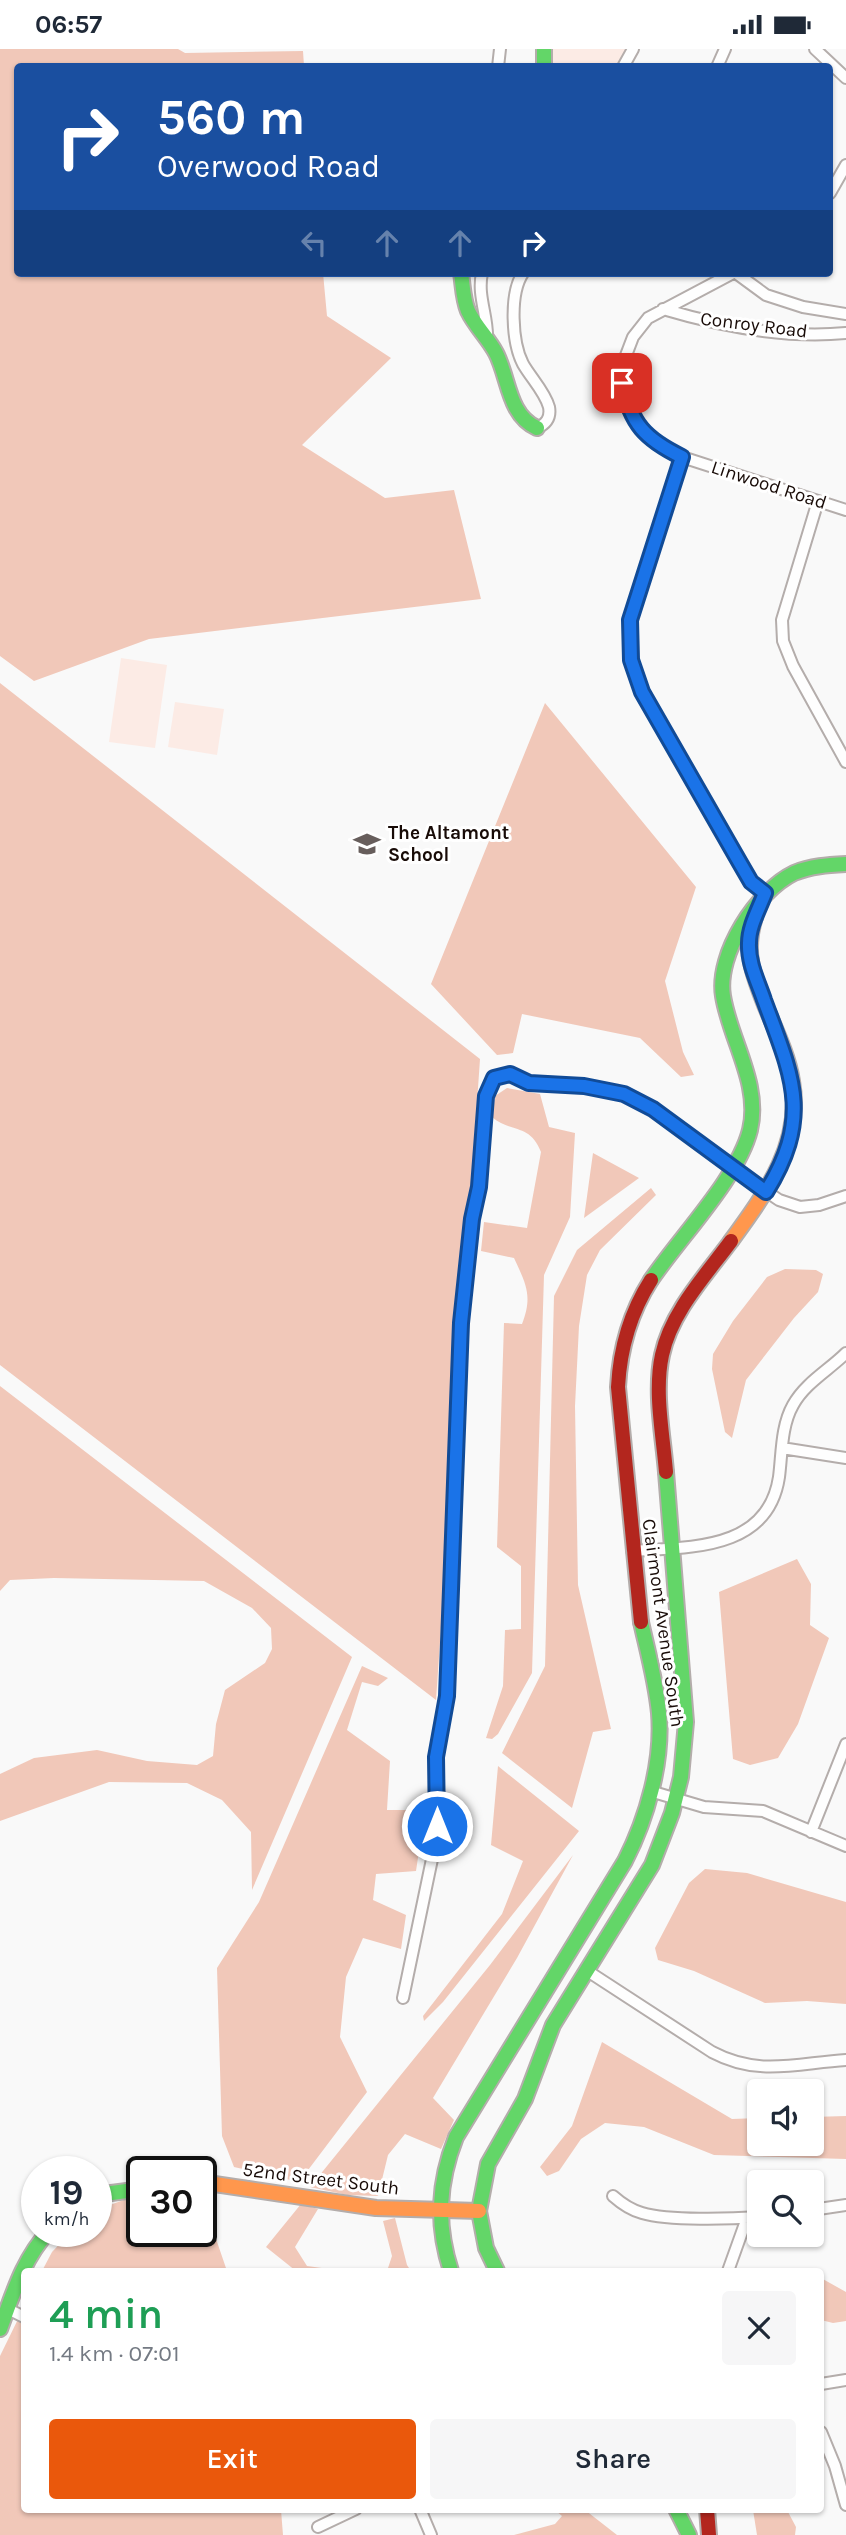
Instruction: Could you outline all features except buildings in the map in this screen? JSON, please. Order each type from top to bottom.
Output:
[{"type":"street","points":[[815,49],[830,63]]},
{"type":"street","points":[[833,66],[846,78]]},
{"type":"street","points":[[833,188],[846,165]]},
{"type":"street","points":[[462,277],[465,303],[496,353],[511,396],[526,423],[537,428],[547,422],[549,407],[522,362],[516,345],[514,309],[521,277]]},
{"type":"street","points":[[481,277],[481,305],[488,324],[488,338]]},
{"type":"street","points":[[663,309],[727,277]]},
{"type":"street","points":[[741,277],[766,295],[803,307],[846,314]]},
{"type":"street","name":"Conroy Road","points":[[663,309],[700,320],[783,332],[846,333]]},
{"type":"street","name":"Linwood Road","points":[[663,309],[648,319],[633,337],[624,368],[622,383],[626,402],[638,426],[656,444],[682,457],[846,510]]},
{"type":"street","points":[[682,457],[630,620],[631,660],[642,692],[740,863],[751,882],[765,893]]},
{"type":"street","points":[[818,501],[782,620],[783,641],[793,666],[846,762]]},
{"type":"street","name":"Clairmont Avenue South","points":[[450,2268],[441,2237],[439,2210],[443,2171],[458,2132],[625,1861],[636,1839],[659,1749],[659,1715],[653,1671],[639,1616],[632,1551],[618,1361],[623,1336],[644,1291],[733,1169],[750,1133],[752,1093],[721,991],[726,961],[748,916],[765,893],[791,875],[809,868],[846,864]]},
{"type":"street","name":"Clairmont Avenue South","points":[[496,2268],[486,2248],[479,2211],[482,2186],[493,2153],[525,2099],[553,2025],[652,1865],[675,1799],[685,1760],[687,1735],[659,1382],[660,1356],[668,1332],[680,1312],[766,1192],[787,1151],[793,1127],[795,1101],[791,1076],[749,953],[751,930],[765,893]]},
{"type":"street","points":[[403,1998],[437,1826],[436,1757],[447,1696],[461,1323],[472,1219],[479,1187],[486,1096],[494,1078],[510,1074],[529,1083],[584,1086],[624,1094],[653,1109],[779,1200],[800,1207],[820,1205],[846,1196]]},
{"type":"street","points":[[632,1551],[725,1541],[752,1526],[766,1510],[774,1495],[786,1420],[796,1399],[846,1353]]},
{"type":"street","points":[[782,1448],[846,1458]]},
{"type":"street","points":[[811,1832],[846,1744]]},
{"type":"street","points":[[650,1791],[713,1808],[763,1811],[846,1846]]},
{"type":"street","points":[[586,1970],[712,2052],[732,2061],[752,2067],[776,2068],[846,2060]]},
{"type":"street","name":"52nd Street South","points":[[217,2184],[376,2208],[479,2211]]},
{"type":"street","points":[[613,2196],[627,2207],[652,2215],[747,2218],[729,2268]]},
{"type":"street","points":[[824,2209],[846,2206]]},
{"type":"street","points":[[24,2268],[35,2247]]},
{"type":"street","points":[[0,2329],[21,2275]]},
{"type":"street","points":[[8,2309],[21,2316]]},
{"type":"street","points":[[824,2384],[846,2380]]},
{"type":"street","points":[[824,2439],[846,2504]]},
{"type":"street","points":[[318,2527],[348,2513]]},
{"type":"street","points":[[422,2513],[430,2535]]},
{"type":"street","points":[[678,2513],[690,2535]]},
{"type":"street","points":[[707,2513],[709,2535]]},
{"type":"shaded area","points":[[0,49],[178,49],[185,53],[303,51],[304,63],[14,63],[14,277],[323,277],[327,316],[391,358],[302,445],[385,498],[454,490],[481,599],[149,639],[34,681],[0,656]]},
{"type":"shaded area","points":[[550,49],[629,49],[621,63],[550,63]]},
{"type":"shaded area","points":[[121,658],[167,665],[155,748],[109,742]]},
{"type":"shaded area","points":[[0,683],[480,1059],[436,1700],[0,1365]]},
{"type":"shaded area","points":[[175,702],[224,709],[217,755],[168,747]]},
{"type":"shaded area","points":[[545,703],[696,887],[665,981],[683,1052],[694,1075],[681,1077],[640,1038],[522,1014],[513,1053],[497,1055],[431,984]]},
{"type":"shaded area","points":[[507,1088],[540,1094],[549,1127],[575,1133],[570,1217],[544,1275],[532,1673],[498,1734],[492,1739],[486,1738],[503,1686],[505,1630],[521,1629],[521,1566],[497,1547],[504,1323],[522,1324],[527,1306],[527,1290],[514,1258],[481,1251],[484,1222],[527,1228],[541,1152],[525,1132],[492,1117],[495,1096]]},
{"type":"shaded area","points":[[593,1153],[639,1178],[584,1218]]},
{"type":"shaded area","points":[[651,1188],[656,1195],[600,1250],[587,1275],[579,1326],[575,1406],[578,1585],[611,1729],[593,1732],[572,1808],[502,1753],[545,1666],[554,1296],[577,1250]]},
{"type":"shaded area","points":[[785,1269],[816,1270],[823,1274],[818,1292],[794,1318],[746,1380],[732,1438],[725,1432],[712,1369],[713,1354],[733,1321],[767,1277]]},
{"type":"shaded area","points":[[0,1386],[352,1657],[252,1890],[251,1832],[222,1800],[187,1783],[109,1782],[0,1821],[0,1774],[34,1758],[97,1750],[147,1761],[197,1765],[213,1756],[216,1724],[225,1690],[265,1663],[272,1649],[271,1628],[252,1608],[204,1581],[54,1578],[10,1580],[0,1591]]},
{"type":"shaded area","points":[[797,1559],[811,1584],[810,1625],[829,1638],[798,1724],[778,1758],[750,1765],[733,1759],[719,1592]]},
{"type":"shaded area","points":[[362,1666],[388,1678],[378,1686],[362,1682],[347,1730],[390,1761],[387,1810],[425,1810],[416,1871],[376,1874],[373,1900],[406,1915],[401,1949],[363,1938],[346,1977],[340,2037],[367,2092],[299,2182],[234,2167],[222,2136],[217,1968],[259,1902]]},
{"type":"shaded area","points":[[498,1766],[579,1831],[443,2002],[424,2021],[423,2016],[502,1914],[523,1861],[491,1845]]},
{"type":"shaded area","points":[[573,1855],[517,1958],[433,2098],[454,2120],[441,2149],[405,2134],[388,2155],[378,2196],[347,2195],[310,2187],[490,1965]]},
{"type":"shaded area","points":[[705,1869],[747,1873],[846,1902],[846,2004],[807,2001],[765,2003],[694,1971],[658,1960],[655,1948],[689,1883]]},
{"type":"shaded area","points":[[602,2042],[732,2119],[747,2118],[747,2156],[714,2155],[644,2127],[605,2123],[581,2139],[559,2171],[547,2176],[540,2167],[572,2126]]},
{"type":"shaded area","points":[[846,2116],[846,2159],[747,2156],[824,2156],[824,2117]]},
{"type":"shaded area","points":[[126,2199],[126,2247],[217,2247],[217,2242],[226,2268],[44,2268],[57,2247],[112,2247],[112,2204]]},
{"type":"shaded area","points":[[301,2204],[318,2209],[295,2247],[307,2266],[322,2268],[292,2268],[266,2247]]},
{"type":"shaded area","points":[[395,2218],[409,2268],[388,2268],[392,2256],[383,2221]]},
{"type":"shaded area","points":[[824,2280],[846,2292],[846,2321],[833,2323],[824,2321]]},
{"type":"shaded area","points":[[21,2313],[21,2513],[281,2513],[283,2535],[0,2535],[0,2356]]},
{"type":"shaded area","points":[[558,2513],[589,2513],[617,2535],[514,2535],[555,2524],[562,2516]]},
{"type":"shaded area","points":[[753,2513],[789,2513],[796,2527],[795,2535],[757,2535]]},
{"type":"traffic: fast","points":[[544,49],[544,63]]},
{"type":"traffic: fast","points":[[462,277],[468,311],[496,353],[510,395],[520,414],[537,428]]},
{"type":"traffic: fast","points":[[651,1280],[734,1168],[750,1130],[752,1113],[748,1079],[723,996],[726,962],[733,943],[753,909],[780,882],[807,869],[846,864]]},
{"type":"traffic: fast","points":[[496,2268],[486,2248],[479,2211],[488,2164],[525,2099],[553,2025],[652,1865],[672,1813],[681,1777],[686,1722],[666,1472]]},
{"type":"traffic: fast","points":[[450,2268],[443,2237],[441,2204],[446,2171],[456,2137],[625,1861],[640,1827],[652,1789],[660,1732],[659,1713],[641,1622]]},
{"type":"traffic: fast","points":[[112,2193],[126,2191]]},
{"type":"traffic: fast","points":[[24,2268],[36,2247]]},
{"type":"traffic: fast","points":[[0,2329],[21,2274]]},
{"type":"traffic: fast","points":[[678,2513],[689,2535]]},
{"type":"traffic: slow","points":[[731,1241],[769,1186],[779,1166],[787,1146],[794,1104],[788,1062],[753,972],[750,941],[755,917]]},
{"type":"traffic: slow","points":[[217,2184],[376,2208],[479,2211]]},
{"type":"traffic: jam","points":[[666,1472],[659,1399],[662,1355],[681,1309],[731,1241]]},
{"type":"traffic: jam","points":[[641,1622],[618,1387],[627,1331],[651,1280]]},
{"type":"traffic: jam","points":[[707,2513],[709,2535]]},
{"type":"place","name":"The Altamont School","points":[[367,844]]},
{"type":"route","points":[[437,1826],[436,1757],[447,1696],[461,1323],[472,1219],[479,1187],[486,1096],[494,1078],[510,1074],[529,1083],[584,1086],[624,1094],[653,1109],[682,1129],[766,1192],[783,1163],[795,1114],[791,1076],[749,953],[749,937],[765,893],[751,882],[740,863],[642,692],[631,660],[630,620],[682,457],[656,444],[638,426],[626,402],[622,383]]}]
